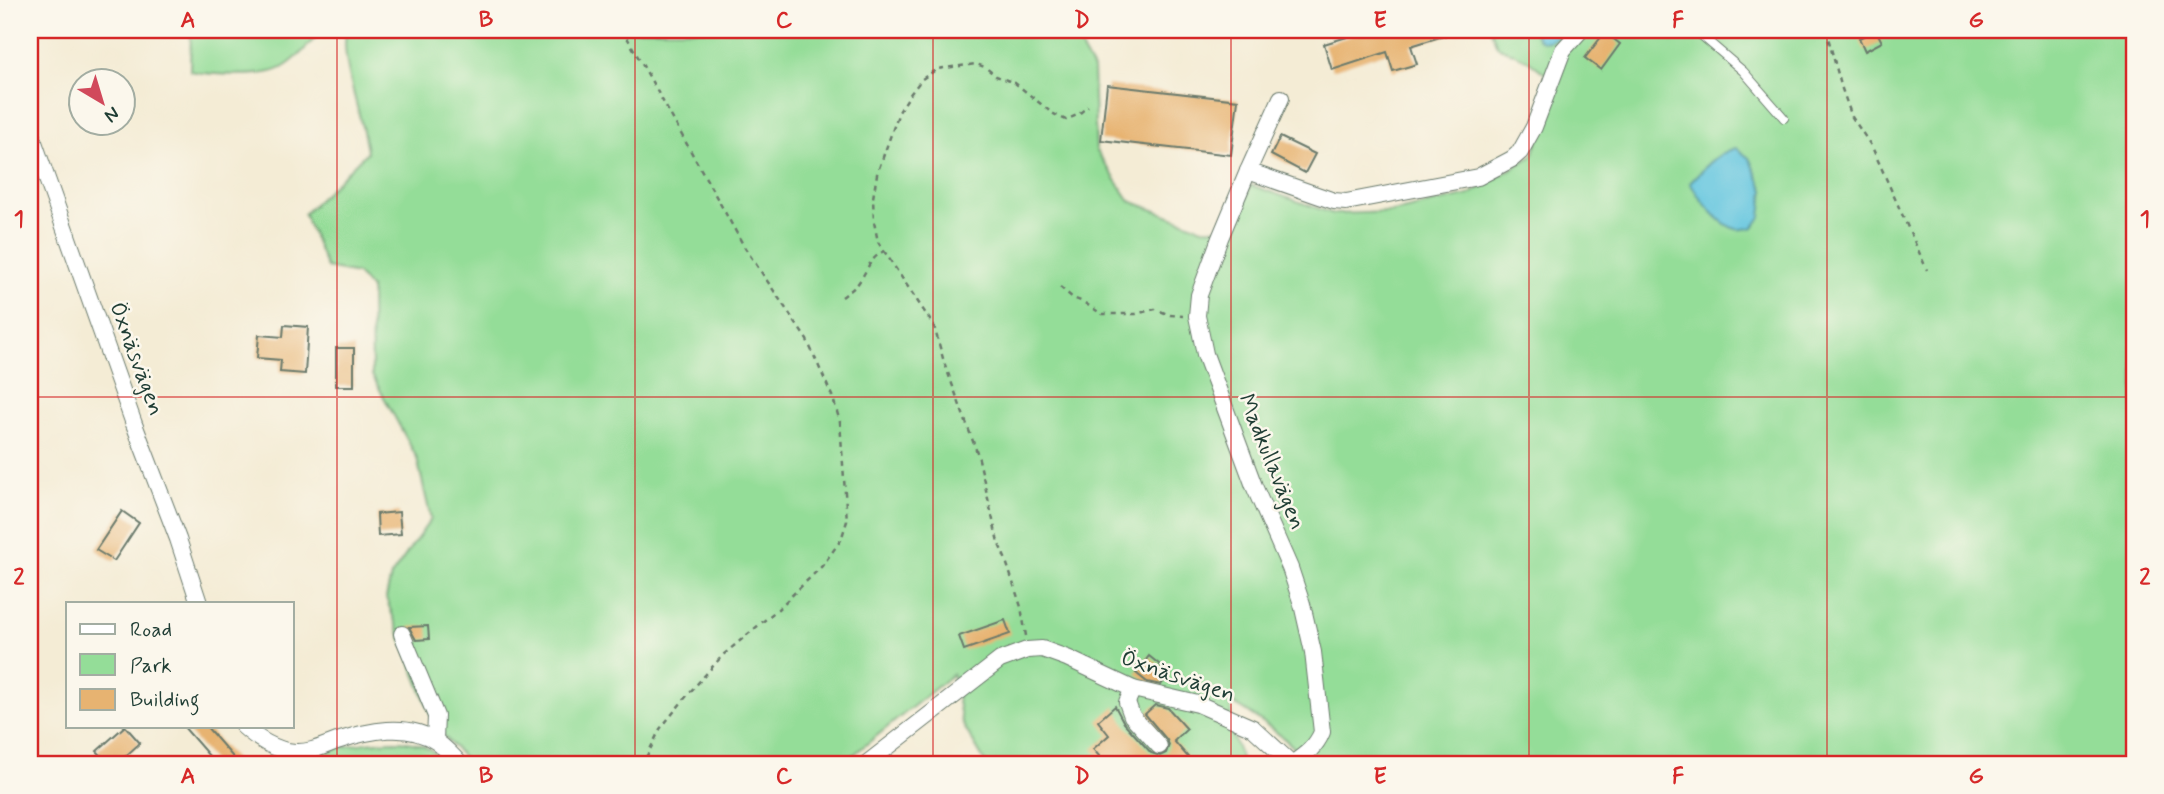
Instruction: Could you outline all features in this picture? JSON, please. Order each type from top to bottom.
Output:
[{"type":"street","points":[[1248,171],[1318,196],[1346,202],[1485,174],[1520,152],[1528,139],[1563,50],[1581,30]]},
{"type":"street","name":"Madkullavägen","points":[[1281,98],[1248,171],[1199,295],[1197,316],[1205,354],[1254,486],[1290,568],[1308,628],[1322,732],[1312,749],[1292,764]]},
{"type":"street","name":"Öxnäsvägen","points":[[30,131],[199,602]]},
{"type":"street","points":[[402,634],[436,716],[435,740]]},
{"type":"street","name":"Öxnäsvägen","points":[[1027,650],[1042,649],[1133,689],[1198,704],[1253,728],[1292,764]]},
{"type":"street","points":[[866,764],[1000,660],[1027,650]]},
{"type":"street","points":[[1133,689],[1127,702],[1132,716],[1159,746]]},
{"type":"street","points":[[245,728],[298,758],[363,733],[383,729],[421,734],[435,740],[460,764]]},
{"type":"lane","points":[[1695,30],[1743,71],[1784,118]]},
{"type":"path","points":[[620,30],[635,51],[745,248],[807,340],[833,398],[840,422],[847,521],[841,540],[822,566],[778,609],[723,655],[690,692],[660,729],[643,764]]},
{"type":"path","points":[[1826,30],[1852,117],[1877,157],[1927,270]]},
{"type":"path","points":[[1027,650],[1021,607],[998,542],[978,455],[934,327],[878,242],[873,198],[877,174],[899,112],[922,79],[930,73],[942,68],[976,64],[1015,83],[1052,113],[1066,120],[1088,106]]},
{"type":"path","points":[[842,297],[861,279],[872,258],[884,251]]},
{"type":"path","points":[[1060,287],[1073,298],[1102,314],[1136,314],[1155,309],[1178,316],[1197,316]]},
{"type":"green space","points":[[191,30],[322,30],[299,55],[282,68],[237,75],[190,71]]},
{"type":"green space","points":[[347,30],[1071,30],[1093,69],[1096,150],[1130,201],[1202,228],[1233,229],[1251,185],[1334,214],[1393,212],[1469,195],[1533,155],[1558,84],[1528,60],[1497,46],[1491,30],[2134,30],[2134,764],[1598,764],[1589,760],[1578,764],[1309,764],[1292,745],[1231,702],[1231,731],[1243,764],[986,764],[962,723],[953,674],[842,764],[469,764],[435,726],[386,598],[391,576],[431,519],[417,458],[372,375],[371,289],[357,274],[327,268],[304,214],[367,152],[349,72],[345,41]],"holes":[[[1696,177],[1764,190],[1762,201],[1691,183]]]},
{"type":"green space","points":[[394,741],[424,746],[448,764],[309,764],[336,749]]},
{"type":"water","points":[[1533,30],[1561,30],[1555,38],[1545,41],[1538,39]]},
{"type":"water","points":[[1736,148],[1749,158],[1764,190],[1761,217],[1754,227],[1740,229],[1716,217],[1690,183],[1716,158]]},
{"type":"building","points":[[1370,30],[1453,30],[1453,33],[1411,46],[1417,64],[1393,71],[1387,52],[1332,70],[1324,44]]},
{"type":"building","points":[[1876,30],[1882,42],[1865,51],[1859,38]]},
{"type":"building","points":[[1605,32],[1620,44],[1601,70],[1585,58]]},
{"type":"building","points":[[1107,85],[1238,100],[1231,155],[1101,140]]},
{"type":"building","points":[[1280,137],[1315,154],[1305,173],[1271,155]]},
{"type":"building","points":[[284,325],[308,327],[305,374],[280,372],[281,360],[257,358],[259,335],[283,337]]},
{"type":"building","points":[[336,348],[354,348],[354,386],[336,386]]},
{"type":"building","points":[[122,511],[139,523],[114,561],[96,550]]},
{"type":"building","points":[[399,512],[401,534],[378,536],[377,514]]},
{"type":"building","points":[[1005,620],[1010,634],[964,650],[959,636]]},
{"type":"building","points":[[428,626],[429,639],[416,640],[409,627]]},
{"type":"building","points":[[1149,656],[1170,673],[1161,685],[1147,682],[1136,673]]},
{"type":"building","points":[[1155,705],[1168,708],[1187,729],[1174,741],[1194,764],[1106,764],[1093,749],[1109,735],[1098,721],[1115,706],[1124,723],[1151,753],[1160,756],[1166,753],[1169,745],[1167,740],[1145,714]]},
{"type":"building","points":[[123,728],[127,728],[140,743],[117,764],[109,764],[97,751]]},
{"type":"building","points":[[185,728],[208,728],[239,764],[216,764]]}]
